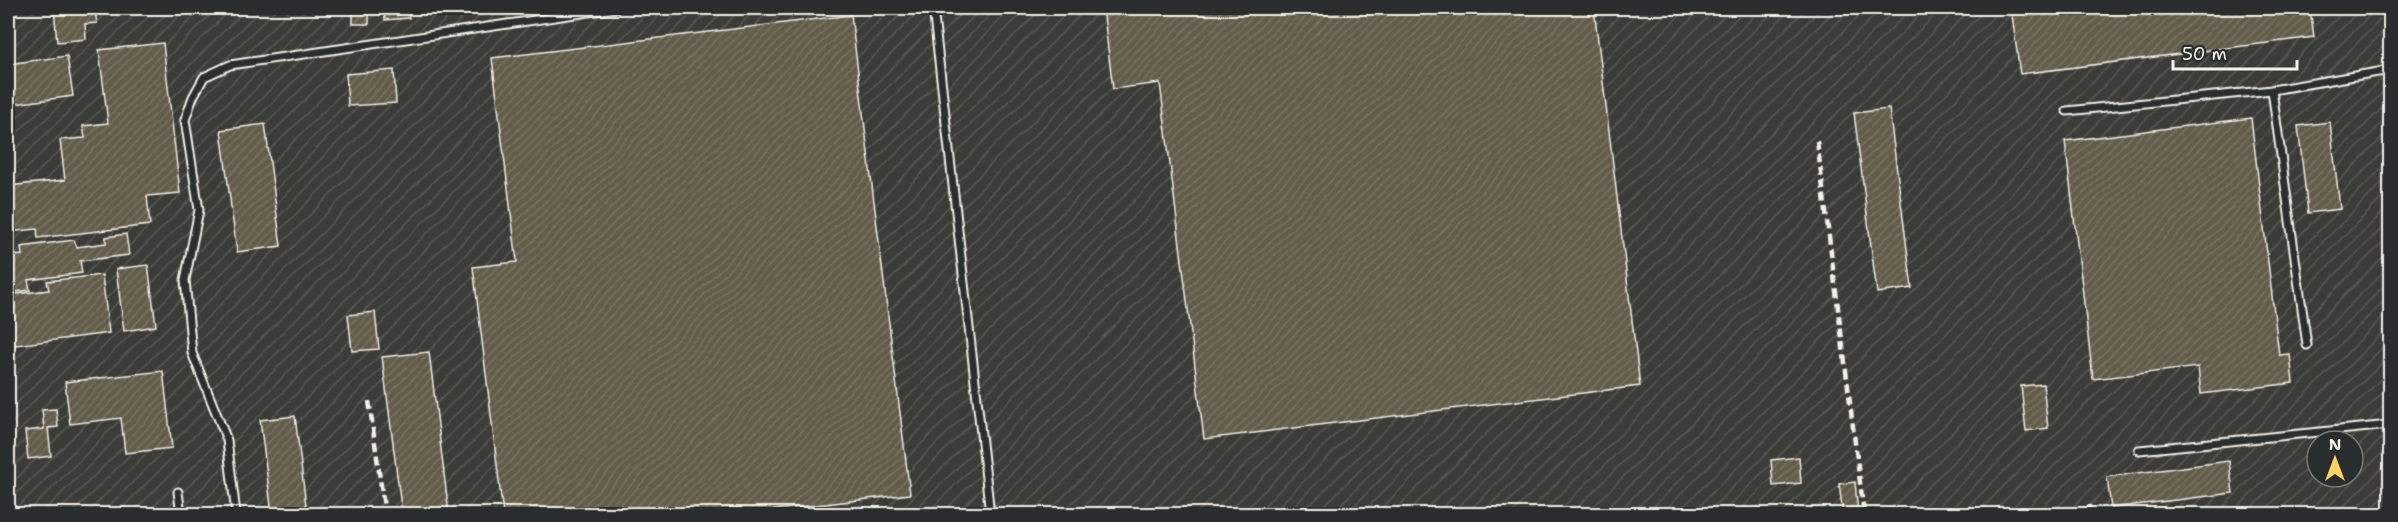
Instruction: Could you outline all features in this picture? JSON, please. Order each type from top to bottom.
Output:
[{"type":"lane","points":[[236,514],[227,440],[192,353],[185,280],[199,210],[185,120],[193,97],[204,77],[230,65],[616,8]]},
{"type":"lane","points":[[933,8],[990,514]]},
{"type":"lane","points":[[2067,111],[2272,90],[2391,70]]},
{"type":"lane","points":[[2272,90],[2307,345]]},
{"type":"lane","points":[[2139,450],[2391,425]]},
{"type":"lane","points":[[178,492],[181,514]]},
{"type":"shaded area","points":[[8,8],[2390,8],[2390,514],[8,514]]},
{"type":"building","points":[[54,8],[129,8],[95,11],[97,23],[85,24],[86,39],[57,42]]},
{"type":"building","points":[[384,8],[408,8],[409,18],[385,20]]},
{"type":"building","points":[[1103,8],[1594,8],[1640,386],[1204,439],[1160,83],[1113,89]]},
{"type":"building","points":[[2011,8],[2310,8],[2314,37],[2020,74]]},
{"type":"building","points":[[353,11],[369,11],[369,24],[353,24]]},
{"type":"building","points":[[851,15],[910,494],[740,514],[503,514],[473,267],[517,262],[492,58]]},
{"type":"building","points":[[163,43],[180,193],[147,196],[150,225],[38,238],[37,229],[8,232],[8,186],[65,180],[60,140],[85,138],[83,126],[108,123],[99,50]]},
{"type":"building","points":[[67,56],[73,96],[8,105],[8,64]]},
{"type":"building","points":[[394,70],[396,103],[348,106],[346,74]]},
{"type":"building","points":[[1889,109],[1912,288],[1877,293],[1854,113]]},
{"type":"building","points":[[2251,118],[2279,355],[2290,354],[2293,383],[2201,394],[2198,367],[2093,379],[2065,141]]},
{"type":"building","points":[[2330,122],[2340,209],[2308,213],[2298,126]]},
{"type":"building","points":[[265,124],[281,246],[237,252],[221,130]]},
{"type":"building","points":[[126,234],[129,255],[80,261],[82,273],[28,280],[30,290],[8,293],[8,257],[22,255],[21,247],[74,240],[77,247],[106,243],[106,237]]},
{"type":"building","points":[[148,265],[156,326],[124,331],[116,269]]},
{"type":"building","points":[[102,275],[109,333],[8,346],[8,295],[49,290],[47,281]]},
{"type":"building","points":[[375,312],[379,349],[352,351],[348,315]]},
{"type":"building","points":[[429,352],[449,514],[402,514],[382,357]]},
{"type":"building","points":[[163,371],[172,448],[125,453],[121,418],[70,424],[65,382]]},
{"type":"building","points":[[2043,384],[2048,428],[2026,431],[2021,386]]},
{"type":"building","points":[[56,409],[58,427],[48,428],[51,456],[28,459],[25,431],[44,429],[42,410]]},
{"type":"building","points":[[295,416],[307,514],[272,514],[260,420]]},
{"type":"building","points":[[1799,457],[1801,483],[1773,486],[1771,460]]},
{"type":"building","points":[[2229,461],[2233,493],[2111,508],[2107,477]]},
{"type":"building","points":[[1855,482],[1858,514],[1843,514],[1839,484]]},
{"type":"railway","points":[[1817,141],[1864,514]]},
{"type":"railway","points":[[369,401],[385,514]]},
{"type":"railway","points":[[2089,505],[2090,514]]}]
